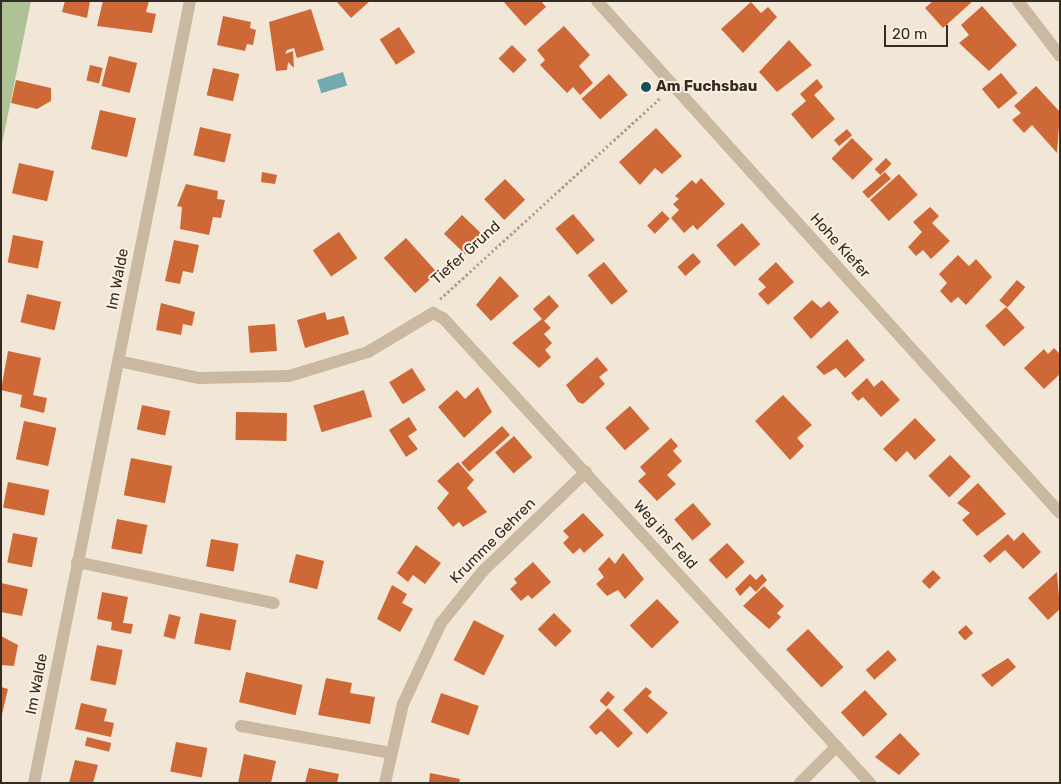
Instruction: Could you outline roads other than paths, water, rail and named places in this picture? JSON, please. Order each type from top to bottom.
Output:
[{"type":"street","name":"Im Walde","points":[[34,783],[190,1]]},
{"type":"street","name":"Hohe Kiefer","points":[[597,1],[1060,513]]},
{"type":"street","points":[[1018,1],[1060,56]]},
{"type":"street","name":"Weg ins Feld","points":[[118,361],[199,378],[289,376],[368,352],[433,313],[443,318],[870,783]]},
{"type":"street","name":"Krumme Gehren","points":[[385,783],[403,704],[442,623],[483,571],[586,472]]},
{"type":"street","points":[[77,562],[274,603]]},
{"type":"street","points":[[242,726],[391,753]]},
{"type":"street","points":[[800,783],[836,746]]},
{"type":"water","points":[[343,72],[347,85],[321,93],[317,80]]},
{"type":"place","name":"Am Fuchsbau","points":[[646,87]]}]
